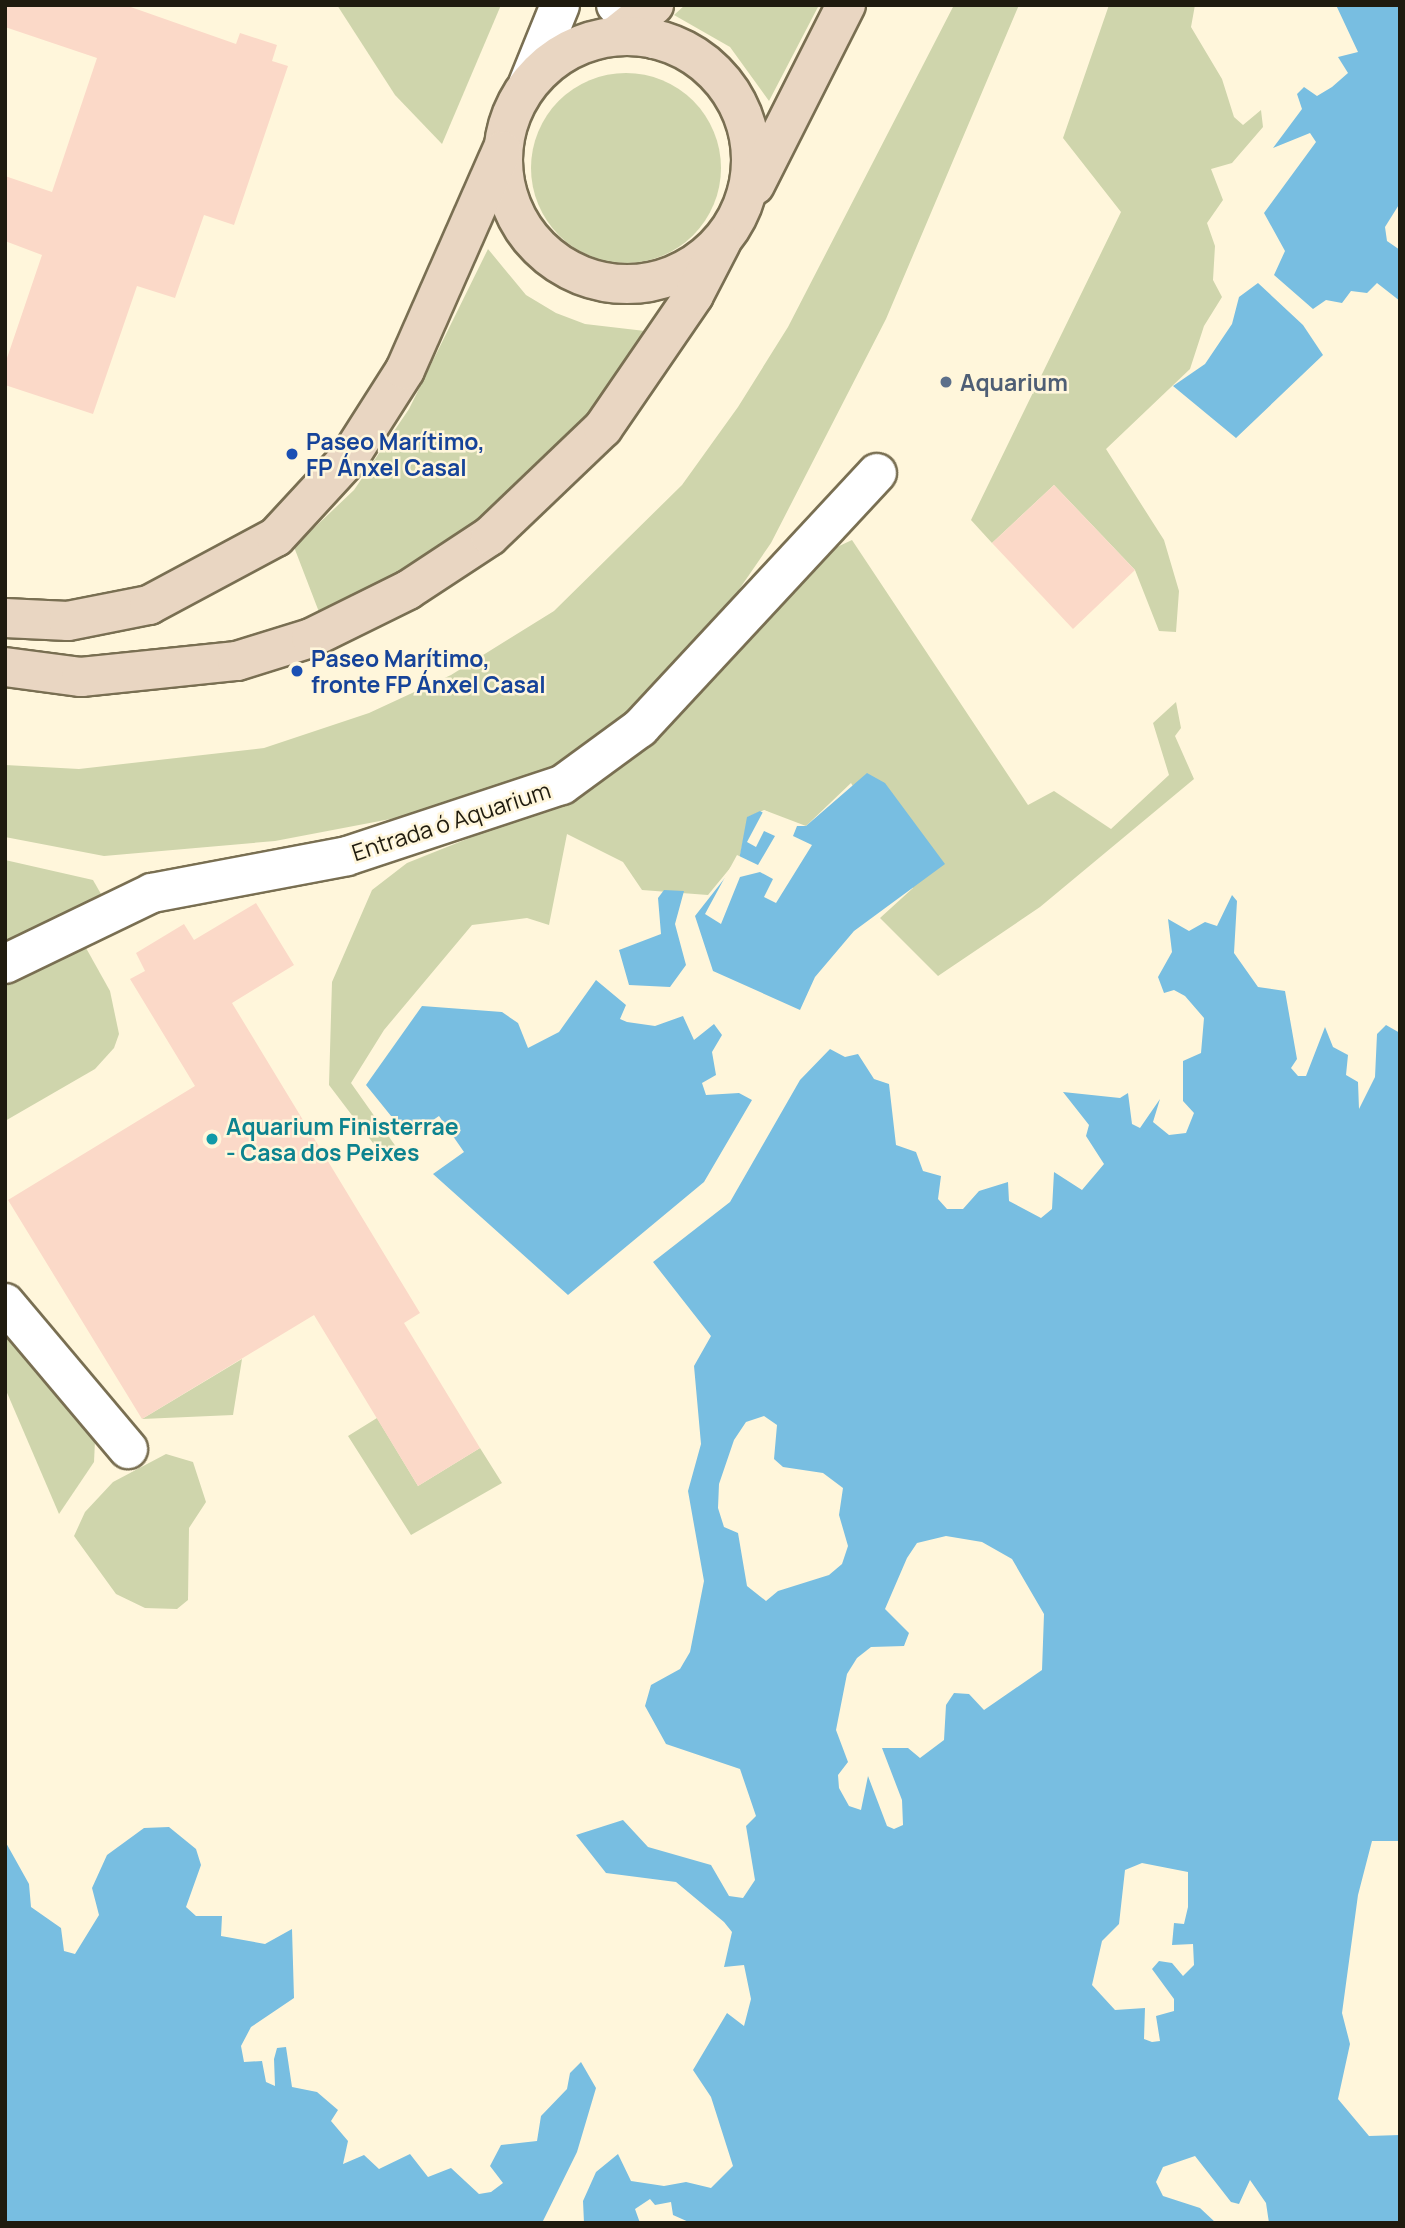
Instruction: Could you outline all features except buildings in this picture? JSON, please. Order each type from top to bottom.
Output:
[{"type":"main road","points":[[5,667],[81,677],[237,662],[311,638],[408,590],[499,529],[603,428],[694,295],[846,5]]},
{"type":"main road","points":[[5,618],[68,621],[149,605],[276,537],[349,458],[405,370],[503,148],[528,84],[554,59],[635,21],[688,52],[717,74],[739,104],[751,140],[751,177],[731,228],[691,268],[654,282],[615,284],[578,275],[545,253],[520,223],[506,187],[503,148]]},
{"type":"street","points":[[528,84],[560,5]]},
{"type":"street","name":"Entrada ó Aquarium","points":[[5,964],[110,908],[195,883],[359,853],[562,785],[640,728],[877,473]]},
{"type":"street","points":[[5,1303],[128,1449]]},
{"type":"green space","points":[[337,5],[501,5],[442,144],[395,95]]},
{"type":"green space","points":[[685,5],[819,5],[769,101],[730,47],[674,15]]},
{"type":"green space","points":[[954,5],[1019,5],[886,319],[771,543],[716,623],[602,739],[551,772],[464,805],[275,841],[104,856],[5,837],[5,765],[79,769],[264,748],[369,713],[451,675],[554,611],[682,485],[738,407],[788,327]]},
{"type":"green space","points":[[1109,5],[1195,5],[1191,27],[1222,79],[1234,117],[1243,125],[1261,110],[1263,127],[1232,163],[1211,169],[1223,200],[1207,223],[1215,246],[1213,280],[1222,297],[1204,326],[1190,369],[1106,449],[1164,540],[1179,591],[1176,632],[1159,631],[1135,570],[1054,485],[992,543],[971,520],[1121,212],[1063,138]]},
{"type":"green space","points":[[626,73],[662,80],[693,101],[714,132],[721,168],[714,204],[693,235],[662,256],[626,263],[590,256],[559,235],[538,204],[531,168],[538,132],[559,101],[590,80]]},
{"type":"green space","points":[[488,249],[526,295],[556,313],[585,324],[645,331],[614,387],[511,498],[415,564],[319,612],[294,547],[354,490],[409,409]]},
{"type":"green space","points":[[852,540],[1028,805],[1054,791],[1111,829],[1169,775],[1153,723],[1176,702],[1181,728],[1175,736],[1194,779],[1040,907],[938,976],[880,918],[913,888],[851,783],[806,826],[764,810],[748,817],[740,856],[708,895],[642,890],[623,862],[567,834],[549,925],[527,918],[472,925],[384,1030],[351,1083],[399,1151],[373,1143],[329,1085],[332,982],[372,890],[407,863],[552,805],[634,758],[822,554]]},
{"type":"green space","points":[[5,860],[93,880],[101,894],[5,947]]},
{"type":"green space","points":[[81,939],[110,991],[119,1034],[114,1048],[95,1069],[5,1121],[5,984]]},
{"type":"green space","points":[[5,1321],[95,1441],[94,1462],[59,1514],[5,1388]]},
{"type":"green space","points":[[242,1359],[233,1415],[142,1419]]},
{"type":"green space","points":[[377,1418],[418,1486],[480,1448],[502,1483],[411,1535],[348,1436]]},
{"type":"green space","points":[[166,1454],[193,1462],[206,1502],[189,1528],[188,1600],[177,1609],[145,1608],[116,1594],[74,1536],[85,1512],[113,1482]]},
{"type":"water","points":[[1336,5],[1400,5],[1400,203],[1385,227],[1387,241],[1400,250],[1400,301],[1377,283],[1367,293],[1351,291],[1342,303],[1326,300],[1313,309],[1274,275],[1285,251],[1264,213],[1316,142],[1310,133],[1273,148],[1302,109],[1297,94],[1304,87],[1317,96],[1332,87],[1348,73],[1338,57],[1358,52]]},
{"type":"water","points":[[1258,283],[1303,325],[1323,355],[1236,438],[1173,386],[1205,364],[1232,324],[1239,297]]},
{"type":"water","points":[[867,773],[885,783],[945,864],[854,931],[815,977],[800,1010],[713,971],[695,916],[739,860],[747,817],[760,811],[788,826],[806,826]]},
{"type":"water","points":[[664,890],[684,891],[675,924],[686,965],[670,987],[629,985],[619,950],[661,934],[658,898]]},
{"type":"water","points":[[1232,895],[1237,901],[1234,953],[1258,987],[1285,991],[1297,1059],[1291,1068],[1298,1076],[1306,1076],[1325,1027],[1333,1047],[1348,1055],[1346,1075],[1358,1082],[1359,1109],[1375,1077],[1377,1034],[1386,1025],[1400,1033],[1400,1841],[1372,1841],[1358,1895],[1342,2013],[1350,2044],[1338,2099],[1369,2136],[1400,2135],[1400,2223],[1269,2223],[1266,2203],[1250,2180],[1239,2204],[1231,2202],[1195,2156],[1163,2167],[1156,2182],[1163,2196],[1200,2208],[1216,2223],[691,2223],[673,2215],[671,2202],[655,2205],[650,2199],[635,2209],[640,2223],[584,2223],[583,2201],[596,2172],[618,2154],[631,2181],[664,2186],[686,2182],[711,2188],[733,2166],[711,2097],[693,2070],[727,2013],[744,2026],[751,1999],[744,1965],[724,1967],[732,1932],[724,1922],[676,1882],[606,1873],[576,1835],[623,1820],[648,1847],[711,1865],[729,1896],[743,1898],[755,1880],[746,1826],[756,1816],[740,1769],[666,1744],[645,1706],[651,1685],[680,1669],[690,1652],[704,1581],[688,1491],[701,1444],[694,1366],[711,1336],[653,1262],[730,1202],[800,1080],[830,1049],[845,1057],[858,1054],[874,1079],[889,1084],[896,1145],[916,1152],[923,1171],[941,1176],[938,1199],[947,1209],[963,1209],[979,1191],[1008,1182],[1009,1201],[1041,1218],[1052,1209],[1054,1172],[1082,1190],[1104,1164],[1086,1136],[1089,1125],[1063,1092],[1120,1098],[1128,1093],[1132,1124],[1140,1128],[1160,1099],[1153,1122],[1169,1135],[1186,1133],[1194,1113],[1183,1101],[1183,1061],[1201,1053],[1204,1018],[1185,996],[1174,990],[1164,993],[1158,977],[1172,952],[1168,919],[1189,931],[1205,922],[1217,926]],"holes":[[[764,1416],[777,1425],[774,1459],[783,1467],[823,1473],[843,1488],[839,1515],[848,1546],[842,1564],[829,1575],[778,1591],[766,1601],[747,1586],[738,1533],[724,1527],[718,1508],[719,1484],[734,1440],[746,1422]],[[946,1536],[982,1542],[1012,1559],[1044,1614],[1042,1670],[984,1710],[969,1694],[954,1693],[946,1705],[944,1740],[920,1758],[908,1748],[882,1748],[902,1800],[903,1825],[894,1829],[887,1826],[868,1776],[861,1810],[849,1806],[839,1788],[838,1775],[848,1762],[836,1730],[847,1674],[857,1658],[871,1647],[904,1646],[909,1633],[885,1609],[907,1558],[917,1543]],[[1142,1863],[1188,1872],[1188,1907],[1184,1924],[1174,1923],[1172,1945],[1193,1944],[1194,1965],[1183,1976],[1172,1963],[1159,1961],[1152,1969],[1174,1999],[1174,2011],[1156,2016],[1160,2041],[1144,2039],[1145,2008],[1115,2010],[1092,1985],[1102,1941],[1119,1924],[1125,1870]]]},
{"type":"water","points":[[596,980],[626,1005],[620,1019],[627,1022],[655,1026],[683,1016],[694,1040],[714,1024],[722,1035],[712,1052],[716,1075],[702,1083],[706,1095],[739,1093],[752,1100],[704,1182],[568,1295],[433,1174],[464,1152],[439,1116],[408,1137],[366,1085],[422,1006],[502,1012],[518,1023],[528,1048],[559,1032]]},
{"type":"water","points":[[169,1827],[196,1849],[201,1865],[186,1907],[196,1916],[222,1916],[221,1936],[265,1944],[292,1929],[294,1998],[251,2027],[241,2046],[244,2062],[262,2061],[266,2082],[275,2086],[274,2059],[277,2048],[286,2047],[292,2087],[317,2092],[338,2110],[331,2121],[348,2141],[343,2164],[364,2155],[379,2169],[410,2154],[428,2177],[451,2168],[479,2194],[491,2192],[503,2183],[490,2166],[501,2145],[537,2141],[541,2116],[567,2089],[570,2073],[581,2062],[596,2088],[577,2152],[542,2223],[5,2223],[5,1841],[29,1884],[31,1907],[61,1928],[64,1951],[75,1954],[99,1915],[92,1888],[107,1855],[144,1828]]},
{"type":"pier","points":[[764,810],[797,826],[793,836],[812,845],[776,903],[764,897],[773,879],[760,872],[740,877],[721,924],[705,914],[737,855],[758,865],[775,836],[764,831],[756,847],[747,842]]},
{"type":"place","name":"Aquarium","points":[[946,382]]},
{"type":"place","name":"Paseo Marítimo, FP Ánxel Casal","points":[[292,454]]},
{"type":"place","name":"Paseo Marítimo, fronte FP Ánxel Casal","points":[[297,671]]},
{"type":"place","name":"Aquarium Finisterrae - Casa dos Peixes","points":[[212,1139]]}]
